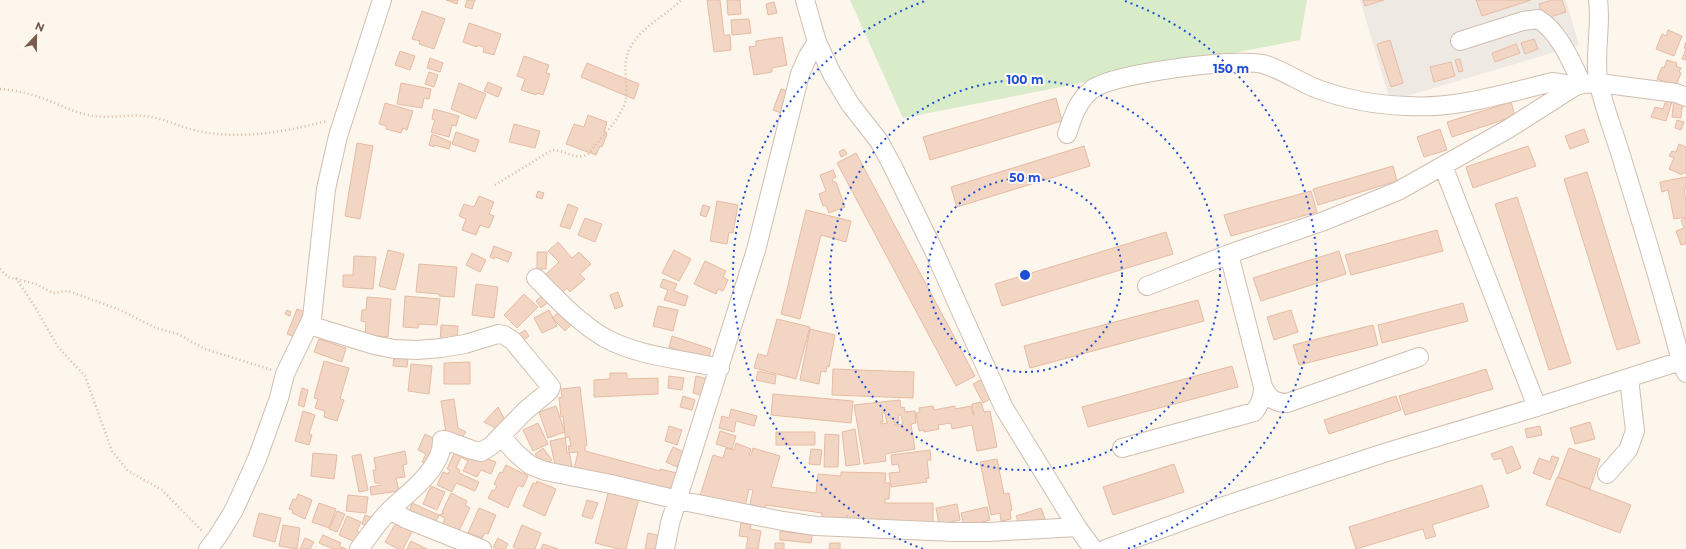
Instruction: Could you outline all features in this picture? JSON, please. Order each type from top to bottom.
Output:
[{"type":"street","points":[[210,545],[234,510],[257,459],[279,398],[285,374],[312,318],[326,189],[338,136],[382,0]]},
{"type":"street","points":[[804,0],[817,42],[832,74],[850,104],[879,141],[934,251],[1004,408],[1077,527],[1093,549]]},
{"type":"street","points":[[1147,286],[1229,254],[1324,221],[1398,191],[1585,84],[1597,67],[1598,0]]},
{"type":"street","points":[[1106,549],[1221,506],[1362,460],[1629,378],[1684,367],[1648,241],[1606,113],[1585,84],[1550,28],[1538,19],[1523,21],[1460,41]]},
{"type":"street","points":[[665,549],[670,523],[756,250],[800,74],[808,56],[817,42]]},
{"type":"street","points":[[1067,134],[1078,103],[1094,88],[1141,74],[1171,69],[1237,62],[1265,65],[1315,88],[1334,94],[1372,103],[1407,106],[1444,106],[1552,82],[1676,93],[1686,97]]},
{"type":"street","points":[[1443,166],[1537,407]]},
{"type":"street","points":[[1122,448],[1254,412],[1260,405],[1263,396],[1263,387],[1229,254]]},
{"type":"street","points":[[536,278],[585,324],[606,338],[630,348],[648,353],[720,368]]},
{"type":"street","points":[[309,324],[394,350],[441,348],[465,344],[498,334],[504,335],[513,341],[551,387],[549,391],[525,411],[491,446],[481,452],[443,439],[441,451],[427,475],[390,510],[359,549]]},
{"type":"street","points":[[1263,387],[1270,398],[1281,403],[1287,403],[1419,357]]},
{"type":"street","points":[[1607,474],[1628,450],[1635,431],[1629,378]]},
{"type":"street","points":[[501,436],[516,453],[530,464],[545,471],[783,521],[816,526],[954,532],[989,532],[1077,527]]},
{"type":"street","points":[[390,510],[406,519],[482,549]]},
{"type":"path","points":[[494,185],[552,150],[559,150],[577,157],[583,157],[588,154],[620,113],[626,100],[628,52],[635,38],[647,26],[680,0]]},
{"type":"path","points":[[0,89],[37,97],[86,115],[104,117],[146,116],[199,131],[227,135],[254,135],[278,132],[344,117]]},
{"type":"path","points":[[0,269],[8,277],[36,284],[53,293],[68,291],[74,293],[120,310],[156,328],[178,334],[205,349],[285,374]]},
{"type":"path","points":[[16,278],[58,347],[85,376],[112,451],[117,458],[128,470],[162,490],[210,545]]},
{"type":"shaded area","points":[[1360,0],[1566,0],[1579,45],[1390,101]]},
{"type":"green space","points":[[850,0],[1307,0],[1300,40],[903,118]]},
{"type":"building","points":[[446,0],[458,0],[457,4]]},
{"type":"building","points":[[467,0],[475,0],[472,9],[465,7]]},
{"type":"building","points":[[707,0],[720,0],[724,35],[730,35],[731,50],[714,52]]},
{"type":"building","points":[[727,0],[740,0],[741,14],[728,15]]},
{"type":"building","points":[[1363,0],[1384,0],[1365,6]]},
{"type":"building","points":[[1476,0],[1531,0],[1482,16]]},
{"type":"building","points":[[1552,0],[1562,0],[1566,12],[1543,19],[1539,4]]},
{"type":"building","points":[[774,2],[777,13],[768,15],[766,4]]},
{"type":"building","points":[[422,11],[445,19],[434,49],[419,44],[420,41],[412,39]]},
{"type":"building","points":[[749,19],[751,33],[732,35],[731,20]]},
{"type":"building","points":[[469,23],[501,34],[494,55],[483,52],[484,47],[477,45],[477,47],[463,42]]},
{"type":"building","points":[[1668,30],[1682,36],[1674,56],[1656,49],[1662,34],[1666,36]]},
{"type":"building","points":[[782,37],[787,65],[772,68],[772,72],[754,75],[749,47],[756,46],[756,41]]},
{"type":"building","points":[[1534,39],[1538,49],[1525,54],[1521,43]]},
{"type":"building","points":[[1390,40],[1403,83],[1391,87],[1377,44]]},
{"type":"building","points":[[1516,44],[1520,53],[1495,62],[1492,53]]},
{"type":"building","points":[[1686,49],[1686,60],[1682,59]]},
{"type":"building","points":[[400,51],[415,56],[410,70],[395,65]]},
{"type":"building","points":[[524,56],[549,65],[546,73],[550,74],[543,95],[537,93],[536,95],[521,90],[525,79],[517,76]]},
{"type":"building","points":[[430,58],[443,63],[440,72],[427,68]]},
{"type":"building","points":[[1460,59],[1463,71],[1459,72],[1455,60]]},
{"type":"building","points":[[1667,60],[1677,63],[1676,66],[1681,68],[1679,72],[1681,73],[1676,86],[1657,79]]},
{"type":"building","points":[[1451,62],[1455,76],[1434,82],[1430,67]]},
{"type":"building","points":[[587,63],[639,84],[634,99],[581,77]]},
{"type":"building","points":[[429,72],[438,75],[434,87],[425,84]]},
{"type":"building","points":[[488,82],[502,88],[498,97],[484,91]]},
{"type":"building","points":[[401,83],[431,89],[429,99],[424,98],[422,108],[397,104]]},
{"type":"building","points":[[459,83],[486,94],[476,119],[451,109]]},
{"type":"building","points":[[781,89],[788,91],[786,115],[773,110]]},
{"type":"building","points":[[1056,98],[1062,121],[930,160],[923,137]]},
{"type":"building","points":[[1674,98],[1683,99],[1681,118],[1672,117]]},
{"type":"building","points":[[1666,100],[1672,102],[1666,121],[1651,117],[1655,107],[1663,109]]},
{"type":"building","points":[[1511,102],[1515,116],[1452,137],[1447,122]]},
{"type":"building","points":[[385,103],[413,111],[407,130],[403,128],[401,133],[386,129],[387,126],[379,124]]},
{"type":"building","points":[[434,109],[459,116],[456,126],[452,125],[449,137],[431,132],[435,120],[432,119]]},
{"type":"building","points":[[588,115],[607,122],[604,133],[607,134],[602,147],[600,146],[596,155],[566,144],[574,124],[584,127]]},
{"type":"building","points":[[1677,120],[1684,122],[1681,130],[1675,128]]},
{"type":"building","points":[[514,124],[540,131],[535,148],[509,142]]},
{"type":"building","points":[[1440,129],[1447,150],[1424,157],[1417,137]]},
{"type":"building","points":[[1584,129],[1589,142],[1570,149],[1565,136]]},
{"type":"building","points":[[456,132],[479,140],[475,152],[452,144]]},
{"type":"building","points":[[432,134],[451,142],[449,149],[429,145]]},
{"type":"building","points":[[357,143],[373,146],[360,219],[345,216]]},
{"type":"building","points":[[1679,144],[1686,147],[1686,174],[1683,172],[1682,175],[1669,169],[1674,158],[1669,156],[1672,151],[1676,152]]},
{"type":"building","points":[[1084,146],[1090,166],[957,207],[951,187]]},
{"type":"building","points":[[1528,146],[1536,166],[1473,188],[1466,167]]},
{"type":"building","points":[[844,149],[847,154],[841,157],[839,152]]},
{"type":"building","points":[[856,153],[975,376],[956,386],[837,163]]},
{"type":"building","points":[[1393,166],[1397,181],[1318,205],[1313,189]]},
{"type":"building","points":[[833,170],[836,177],[832,179],[833,182],[836,182],[845,207],[829,213],[826,205],[823,206],[819,194],[826,191],[820,175]]},
{"type":"building","points":[[1587,172],[1640,343],[1617,350],[1564,179]]},
{"type":"building","points":[[1686,177],[1686,189],[1684,189],[1686,217],[1674,219],[1668,190],[1662,192],[1660,182]]},
{"type":"building","points":[[538,191],[544,193],[542,199],[536,197]]},
{"type":"building","points":[[1311,191],[1317,212],[1231,236],[1224,215]]},
{"type":"building","points":[[479,196],[494,202],[489,214],[494,216],[489,228],[480,225],[476,235],[462,230],[466,219],[459,216],[464,204],[474,207]]},
{"type":"building","points":[[1517,197],[1571,363],[1549,370],[1495,204]]},
{"type":"building","points":[[717,201],[738,205],[733,233],[729,232],[727,244],[710,241]]},
{"type":"building","points":[[568,204],[578,208],[570,229],[560,226]]},
{"type":"building","points":[[703,205],[710,207],[706,217],[700,215]]},
{"type":"building","points":[[806,210],[851,221],[846,242],[821,235],[800,319],[781,314]]},
{"type":"building","points":[[585,218],[602,224],[595,242],[578,235]]},
{"type":"building","points":[[1686,218],[1686,244],[1681,245],[1676,231],[1684,228],[1681,220]]},
{"type":"building","points":[[1437,230],[1443,251],[1351,275],[1345,255]]},
{"type":"building","points":[[1166,232],[1173,254],[1002,306],[995,284]]},
{"type":"building","points":[[558,242],[572,258],[579,252],[591,264],[580,274],[585,279],[570,292],[567,288],[561,294],[544,276],[559,262],[548,251]]},
{"type":"building","points":[[494,246],[512,253],[508,262],[495,257],[494,259],[490,257]]},
{"type":"building","points":[[388,250],[404,254],[395,290],[379,286]]},
{"type":"building","points":[[674,250],[691,259],[679,281],[662,273]]},
{"type":"building","points":[[1339,251],[1346,274],[1261,301],[1253,278]]},
{"type":"building","points":[[537,252],[547,252],[546,269],[537,269]]},
{"type":"building","points":[[472,253],[486,260],[480,272],[466,265]]},
{"type":"building","points":[[354,256],[376,257],[373,289],[343,287],[343,275],[353,275]]},
{"type":"building","points":[[705,261],[726,271],[723,277],[728,280],[723,291],[718,289],[716,294],[694,284]]},
{"type":"building","points":[[419,264],[457,267],[454,297],[416,292]]},
{"type":"building","points":[[663,279],[677,284],[674,291],[688,296],[685,306],[664,300],[668,290],[660,287]]},
{"type":"building","points":[[476,284],[498,287],[494,318],[472,315]]},
{"type":"building","points":[[618,292],[623,306],[615,309],[610,295]]},
{"type":"building","points":[[545,293],[551,300],[541,308],[536,301]]},
{"type":"building","points":[[524,294],[538,307],[517,328],[504,315]]},
{"type":"building","points":[[405,296],[440,299],[437,325],[419,324],[418,328],[403,327]]},
{"type":"building","points":[[367,297],[391,299],[388,337],[365,335],[366,322],[361,321],[362,310],[366,310]]},
{"type":"building","points":[[1198,300],[1204,321],[1030,368],[1024,346]]},
{"type":"building","points":[[1463,303],[1468,321],[1382,343],[1378,325]]},
{"type":"building","points":[[658,306],[678,310],[673,331],[653,326]]},
{"type":"building","points":[[297,309],[313,315],[303,340],[287,334]]},
{"type":"building","points":[[287,310],[291,312],[290,316],[285,314]]},
{"type":"building","points":[[549,310],[557,326],[542,333],[534,318]]},
{"type":"building","points":[[1291,310],[1298,332],[1274,340],[1267,317]]},
{"type":"building","points":[[560,311],[572,324],[565,331],[552,318]]},
{"type":"building","points":[[777,319],[810,327],[796,379],[754,368],[758,354],[767,356]]},
{"type":"building","points":[[441,325],[458,326],[457,344],[440,343]]},
{"type":"building","points":[[1373,325],[1378,345],[1299,365],[1293,345]]},
{"type":"building","points":[[810,329],[835,335],[829,367],[827,366],[826,372],[821,371],[819,384],[800,380]]},
{"type":"building","points":[[525,330],[529,336],[524,340],[519,334]]},
{"type":"building","points":[[672,336],[711,349],[708,360],[669,347]]},
{"type":"building","points":[[319,339],[346,348],[342,362],[314,352]]},
{"type":"building","points":[[394,356],[408,357],[407,367],[393,366]]},
{"type":"building","points":[[324,361],[349,368],[340,399],[344,400],[337,421],[324,417],[325,411],[315,408],[318,399],[314,398]]},
{"type":"building","points":[[470,362],[470,384],[444,384],[444,363]]},
{"type":"building","points":[[411,364],[432,366],[429,394],[408,391]]},
{"type":"building","points":[[1232,366],[1238,387],[1088,427],[1082,407]]},
{"type":"building","points":[[833,369],[914,372],[913,398],[832,395]]},
{"type":"building","points":[[1486,369],[1493,389],[1405,415],[1399,396]]},
{"type":"building","points":[[758,371],[776,375],[775,384],[756,380]]},
{"type":"building","points":[[610,373],[627,373],[627,379],[658,378],[658,394],[594,397],[594,380],[610,379]]},
{"type":"building","points":[[669,376],[684,378],[682,390],[668,388]]},
{"type":"building","points":[[696,376],[708,379],[704,396],[693,393]]},
{"type":"building","points":[[982,379],[992,398],[983,403],[973,384]]},
{"type":"building","points":[[580,387],[587,445],[585,446],[585,451],[660,471],[660,469],[681,474],[676,490],[666,487],[665,491],[574,469],[578,452],[567,453],[563,416],[561,417],[559,398],[562,397],[561,389]]},
{"type":"building","points":[[302,388],[308,390],[304,407],[298,405]]},
{"type":"building","points":[[773,394],[853,401],[851,423],[771,415]]},
{"type":"building","points":[[683,396],[695,400],[692,410],[680,407]]},
{"type":"building","points":[[1396,396],[1401,410],[1329,434],[1324,420]]},
{"type":"building","points":[[454,399],[458,428],[466,432],[460,440],[446,433],[441,401]]},
{"type":"building","points":[[900,400],[901,408],[904,407],[905,412],[915,411],[916,423],[911,424],[915,449],[885,454],[886,461],[864,464],[854,405]],"holes":[[[882,413],[885,413],[887,423],[881,424],[880,422],[883,422]],[[898,415],[901,415],[903,424],[895,425],[895,422],[899,422]]]},
{"type":"building","points":[[981,402],[984,412],[990,411],[997,447],[977,451],[972,425],[952,429],[951,423],[938,425],[939,429],[924,432],[924,430],[919,431],[916,413],[920,412],[919,408],[933,406],[934,410],[955,406],[955,409],[971,406],[974,415],[972,404]]},
{"type":"building","points":[[556,406],[565,432],[548,438],[539,412]]},
{"type":"building","points":[[498,407],[507,424],[501,431],[484,422]]},
{"type":"building","points":[[731,409],[757,416],[754,426],[736,421],[734,432],[719,428],[722,416],[729,418]]},
{"type":"building","points":[[303,411],[315,415],[309,434],[312,435],[309,445],[295,441]]},
{"type":"building","points":[[1590,422],[1595,439],[1575,444],[1570,428]]},
{"type":"building","points":[[538,423],[548,444],[533,451],[523,430]]},
{"type":"building","points":[[669,426],[682,430],[677,445],[665,441]]},
{"type":"building","points":[[1540,426],[1542,435],[1527,438],[1525,429]]},
{"type":"building","points":[[855,429],[860,464],[846,466],[842,432]]},
{"type":"building","points":[[720,431],[736,436],[732,449],[716,444]]},
{"type":"building","points":[[776,432],[815,432],[815,445],[776,445]]},
{"type":"building","points":[[425,434],[437,440],[428,464],[422,462],[426,454],[418,450]]},
{"type":"building","points":[[825,434],[839,435],[838,467],[824,467]]},
{"type":"building","points":[[569,437],[571,446],[568,446],[572,466],[556,470],[550,441]]},
{"type":"building","points":[[736,443],[751,449],[749,455],[751,455],[753,448],[780,456],[771,487],[816,493],[818,474],[841,476],[841,472],[886,473],[885,483],[890,483],[889,499],[885,499],[885,503],[933,503],[933,525],[847,523],[847,515],[846,521],[822,518],[822,513],[766,505],[765,508],[750,504],[753,490],[749,489],[744,511],[698,502],[713,455],[723,458],[726,448],[734,450]]},
{"type":"building","points":[[1512,446],[1521,468],[1507,474],[1501,458],[1494,460],[1491,454]]},
{"type":"building","points":[[457,447],[496,462],[491,474],[481,470],[477,477],[463,471],[468,461],[461,457],[456,468],[460,470],[459,473],[479,482],[475,491],[456,483],[452,492],[437,485],[443,472],[448,474],[450,470],[447,469]]},
{"type":"building","points":[[673,447],[684,452],[677,467],[666,462]]},
{"type":"building","points":[[543,448],[552,460],[543,466],[535,454]]},
{"type":"building","points":[[1569,448],[1600,459],[1590,489],[1558,477]]},
{"type":"building","points":[[811,449],[822,450],[820,465],[809,464]]},
{"type":"building","points":[[930,450],[931,460],[927,460],[929,478],[926,479],[927,482],[891,487],[889,473],[900,472],[898,464],[892,465],[891,455]]},
{"type":"building","points":[[405,451],[407,464],[403,465],[405,477],[396,478],[399,491],[371,495],[370,487],[381,485],[380,483],[375,483],[373,470],[376,470],[374,458]]},
{"type":"building","points":[[313,453],[337,455],[334,479],[311,476]]},
{"type":"building","points":[[361,454],[368,490],[359,492],[352,456]]},
{"type":"building","points":[[1552,456],[1559,458],[1550,480],[1533,473],[1539,458],[1550,462]]},
{"type":"building","points":[[997,459],[1004,494],[1009,493],[1012,510],[1010,511],[1011,519],[1001,521],[1000,513],[991,515],[980,462]]},
{"type":"building","points":[[1174,464],[1184,492],[1113,515],[1103,487]]},
{"type":"building","points":[[506,465],[528,476],[523,487],[518,485],[508,508],[488,498],[492,490],[494,491],[497,486],[494,484],[500,472],[502,473]]},
{"type":"building","points":[[1557,477],[1631,505],[1620,533],[1546,505]]},
{"type":"building","points":[[537,481],[556,489],[545,516],[523,506],[533,483],[536,484]]},
{"type":"building","points":[[1482,485],[1489,507],[1432,525],[1436,536],[1426,539],[1423,529],[1356,549],[1349,527]]},
{"type":"building","points":[[431,486],[445,492],[437,510],[423,504]]},
{"type":"building","points":[[609,490],[639,498],[626,549],[619,549],[595,543]]},
{"type":"building","points":[[451,493],[467,501],[465,505],[470,508],[459,531],[442,526],[445,518],[439,515],[444,513],[442,512]]},
{"type":"building","points":[[298,494],[312,500],[305,519],[292,513],[293,510],[289,509],[293,499],[296,500]]},
{"type":"building","points":[[348,495],[368,497],[366,513],[346,511]]},
{"type":"building","points":[[587,500],[598,503],[592,519],[582,516]]},
{"type":"building","points":[[319,503],[336,509],[329,528],[312,522]]},
{"type":"building","points":[[412,503],[439,515],[434,525],[408,516]]},
{"type":"building","points":[[957,504],[960,520],[939,524],[936,508]]},
{"type":"building","points":[[987,507],[990,520],[964,527],[961,513]]},
{"type":"building","points":[[479,508],[496,515],[488,534],[485,533],[482,538],[468,533]]},
{"type":"building","points":[[1041,508],[1047,524],[1022,532],[1016,516]]},
{"type":"building","points":[[337,511],[345,514],[337,532],[329,529]]},
{"type":"building","points":[[259,513],[281,518],[275,542],[253,536]]},
{"type":"building","points":[[365,515],[374,518],[371,527],[362,524]]},
{"type":"building","points":[[347,516],[361,522],[357,531],[362,534],[358,543],[339,535]]},
{"type":"building","points":[[397,521],[413,530],[403,549],[398,549],[385,542]]},
{"type":"building","points":[[741,523],[751,525],[750,529],[761,531],[758,549],[746,549],[748,537],[739,536]]},
{"type":"building","points":[[283,525],[300,528],[297,549],[279,546]]},
{"type":"building","points":[[522,525],[541,533],[535,549],[518,549],[513,547]]},
{"type":"building","points":[[780,531],[812,535],[811,543],[780,540]]},
{"type":"building","points":[[648,533],[662,536],[659,549],[645,549]]},
{"type":"building","points":[[323,535],[341,543],[339,546],[346,549],[333,549],[319,543]]},
{"type":"building","points":[[305,538],[314,542],[310,549],[300,549]]},
{"type":"building","points":[[498,538],[508,544],[505,549],[497,549],[493,547]]},
{"type":"building","points":[[411,541],[427,549],[407,549]]},
{"type":"building","points":[[775,543],[784,543],[784,549],[775,549]]},
{"type":"building","points":[[830,543],[840,543],[840,549],[829,549]]},
{"type":"building","points":[[543,544],[558,549],[541,549]]}]
